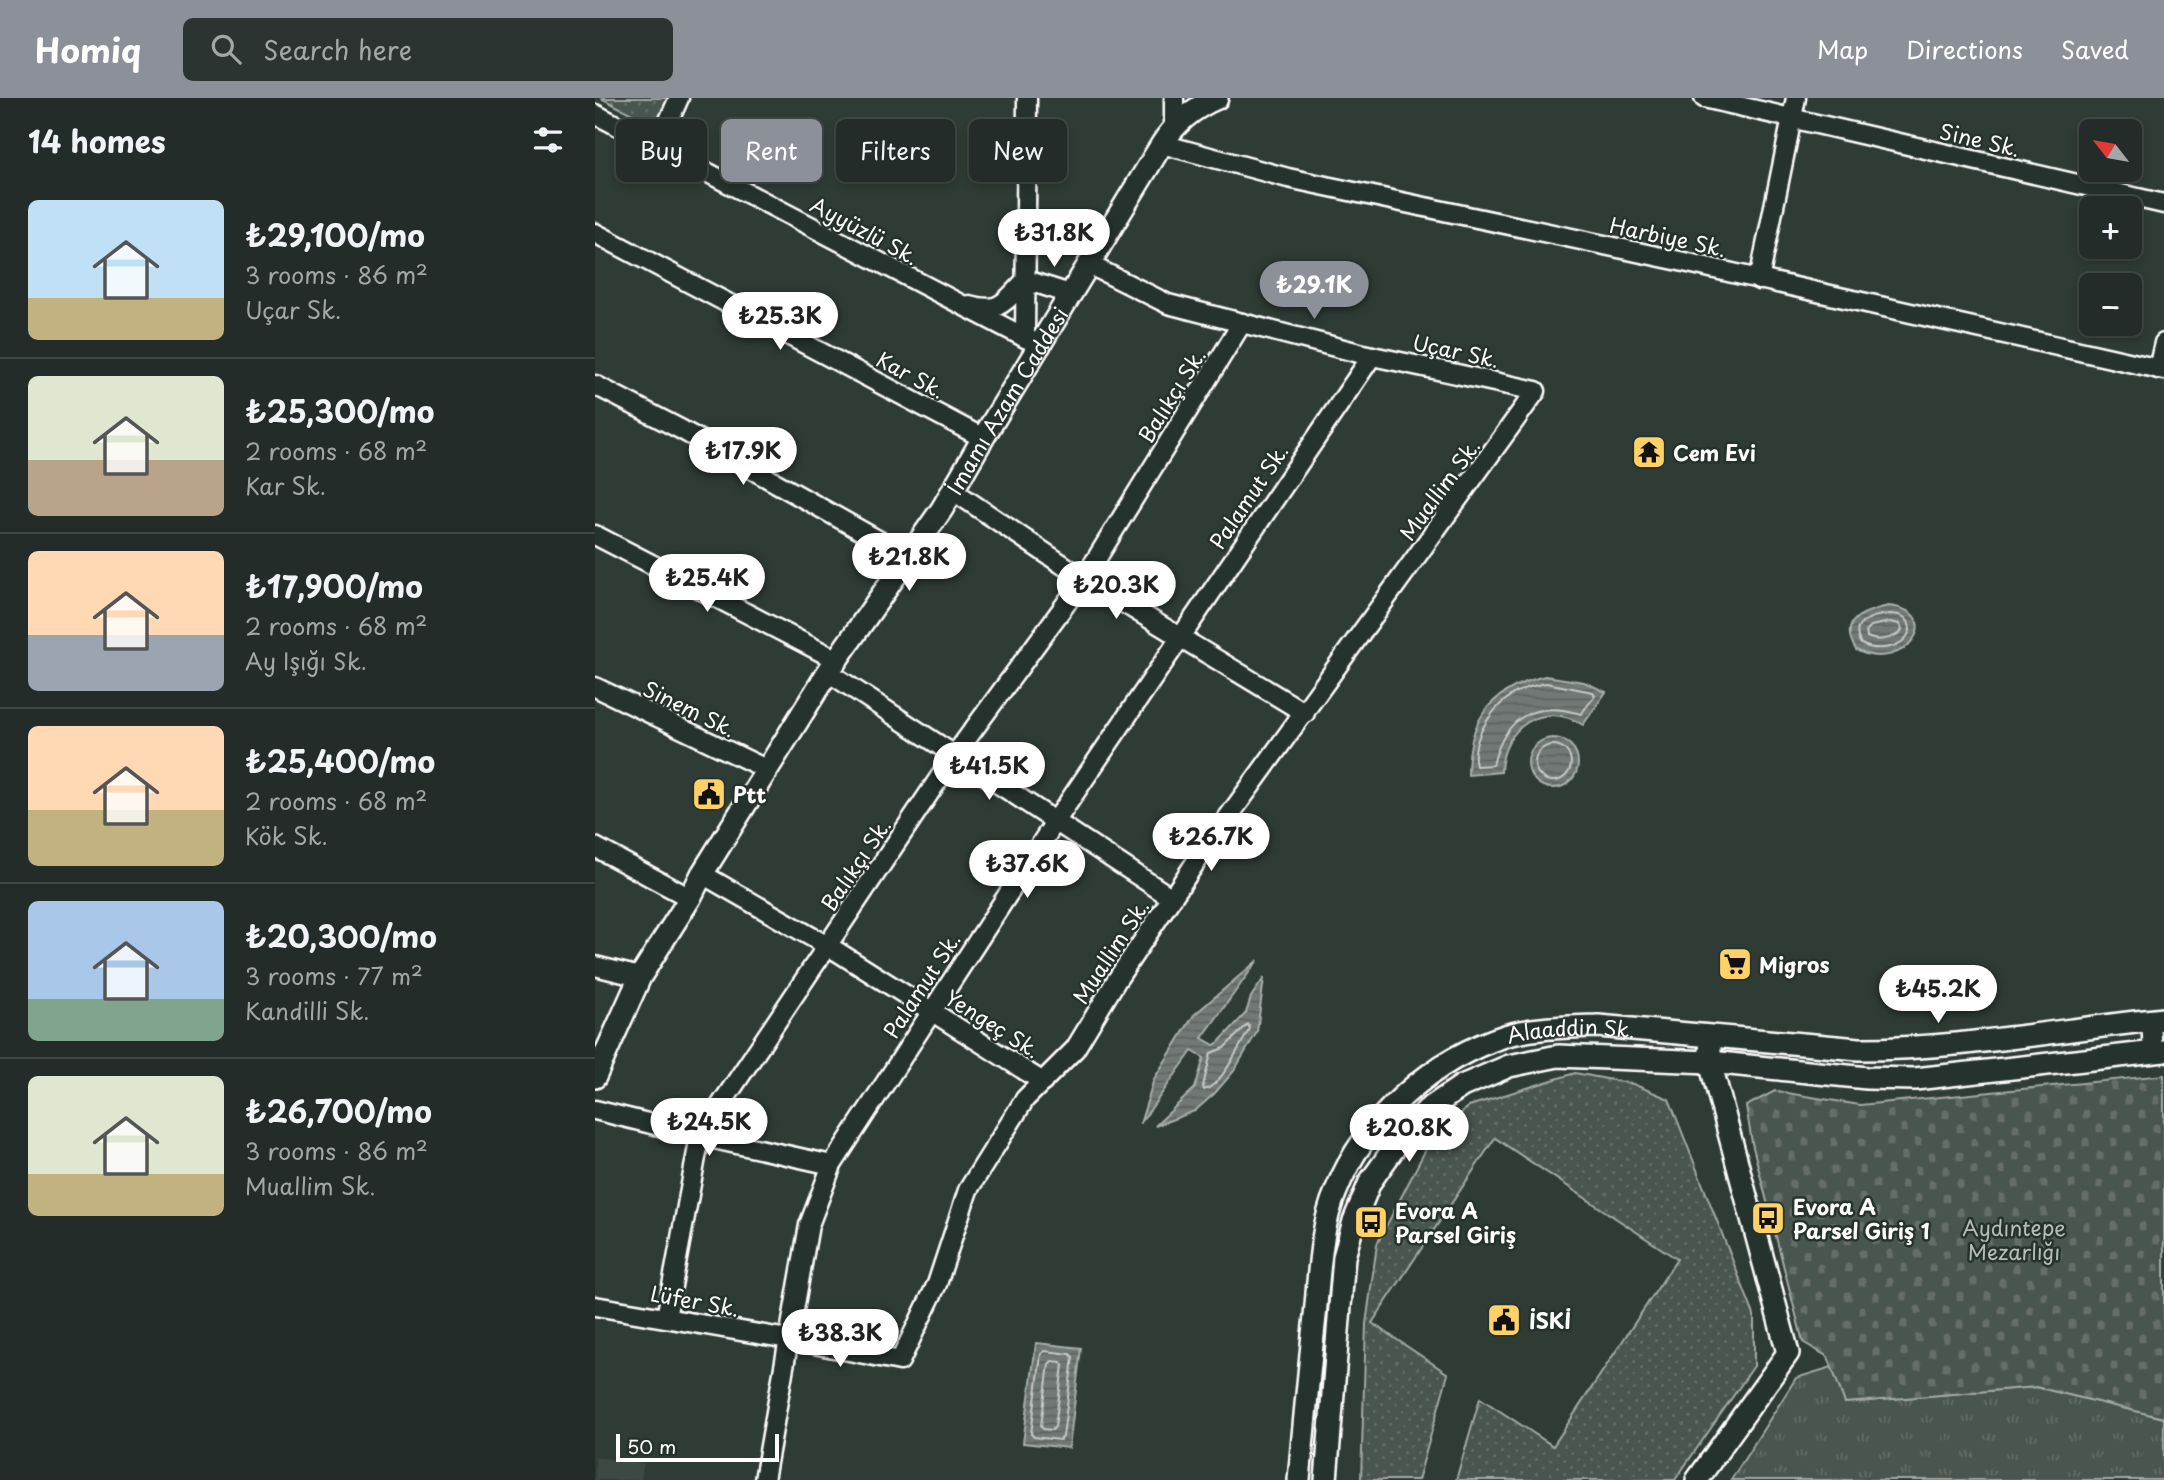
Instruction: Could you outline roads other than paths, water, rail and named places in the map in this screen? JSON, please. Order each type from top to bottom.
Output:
[{"type":"street","points":[[670,119],[679,98]]},
{"type":"street","points":[[1027,98],[1026,280],[1033,342]]},
{"type":"street","points":[[1174,98],[1174,125]]},
{"type":"street","name":"İmamı Azam Caddesi","points":[[595,1077],[601,1049],[640,977],[832,666],[942,509],[1033,342],[1070,294],[1174,125],[1201,105],[1217,98]]},
{"type":"street","name":"Sine Sk.","points":[[1704,98],[2164,204]]},
{"type":"street","points":[[1759,280],[1796,98]]},
{"type":"street","name":"Ayyüzlü Sk.","points":[[595,114],[616,125]]},
{"type":"street","name":"Harbiye Sk.","points":[[1162,144],[1288,178],[2161,370]]},
{"type":"street","name":"Ayyüzlü Sk.","points":[[707,173],[1033,342]]},
{"type":"street","name":"Kar Sk.","points":[[595,233],[983,438]]},
{"type":"street","name":"Uçar Sk.","points":[[1088,264],[1168,304],[1372,356],[1536,391]]},
{"type":"street","points":[[1026,280],[1070,294]]},
{"type":"street","points":[[946,298],[984,309],[998,308],[1026,280]]},
{"type":"street","name":"Balıkçı Sk.","points":[[666,1318],[700,1136],[954,756],[1084,579],[1242,323]]},
{"type":"street","points":[[2161,370],[2164,343]]},
{"type":"street","name":"Palamut Sk.","points":[[764,1480],[809,1225],[832,1165],[1179,636],[1372,356]]},
{"type":"street","points":[[595,385],[683,430],[908,557]]},
{"type":"street","name":"Muallim Sk.","points":[[788,1339],[900,1361],[937,1284],[968,1190],[1025,1099],[1075,1049],[1115,981],[1172,898],[1536,391]]},
{"type":"street","points":[[952,490],[1084,579],[1305,713]]},
{"type":"street","points":[[595,535],[832,666],[954,756],[1172,898]]},
{"type":"street","name":"Sinem Sk.","points":[[595,687],[766,769]]},
{"type":"street","points":[[595,847],[690,898]]},
{"type":"street","name":"Yengeç Sk.","points":[[702,874],[827,946],[1043,1082]]},
{"type":"street","points":[[595,966],[640,977]]},
{"type":"street","points":[[2157,1020],[2159,1052]]},
{"type":"street","name":"Alaaddin Sk.","points":[[1299,1480],[1321,1250],[1335,1191],[1359,1147],[1391,1108],[1426,1077],[1469,1050],[1510,1035],[1559,1027],[1598,1026],[1859,1049],[1902,1049],[1983,1042],[2157,1020]]},
{"type":"street","points":[[1697,1480],[1788,1353],[1710,1062],[1711,1037]]},
{"type":"street","name":"Alaaddin Sk.","points":[[1326,1480],[1344,1257],[1354,1221],[1370,1182],[1397,1144],[1427,1110],[1462,1086],[1509,1066],[1558,1056],[1710,1062],[1867,1078],[1915,1079],[2159,1052]]},
{"type":"street","points":[[595,1110],[832,1165]]},
{"type":"street","name":"Lüfer Sk.","points":[[595,1306],[788,1339]]},
{"type":"water","points":[[1889,606],[1907,611],[1916,619],[1917,629],[1913,640],[1904,649],[1890,655],[1874,656],[1856,650],[1850,631],[1856,618]]},
{"type":"water","points":[[1545,676],[1584,682],[1606,692],[1583,725],[1553,715],[1527,722],[1509,742],[1503,756],[1501,772],[1468,775],[1472,738],[1486,710],[1510,690]]},
{"type":"water","points":[[1553,738],[1570,746],[1578,763],[1570,780],[1553,788],[1536,780],[1528,763],[1536,746]]},
{"type":"water","points":[[1258,960],[1202,1038],[1214,1045],[1219,1042],[1246,1013],[1251,997],[1264,978],[1257,1032],[1234,1071],[1195,1111],[1155,1126],[1195,1088],[1204,1058],[1192,1051],[1140,1124],[1154,1079],[1194,1015]]},
{"type":"water","points":[[1036,1343],[1081,1348],[1069,1448],[1023,1443]]},
{"type":"place","name":"Cem Evi","points":[[1649,452]]},
{"type":"place","name":"Ptt","points":[[709,794]]},
{"type":"place","name":"Migros","points":[[1735,964]]},
{"type":"place","name":"Evora A Parsel Giriş 1","points":[[1768,1218]]},
{"type":"place","name":"Evora A Parsel Giriş","points":[[1371,1222]]},
{"type":"place","name":"İSKİ","points":[[1504,1320]]},
{"type":"park label","name":"Aydıntepe Mezarlığı","points":[[2014,1239]]}]
